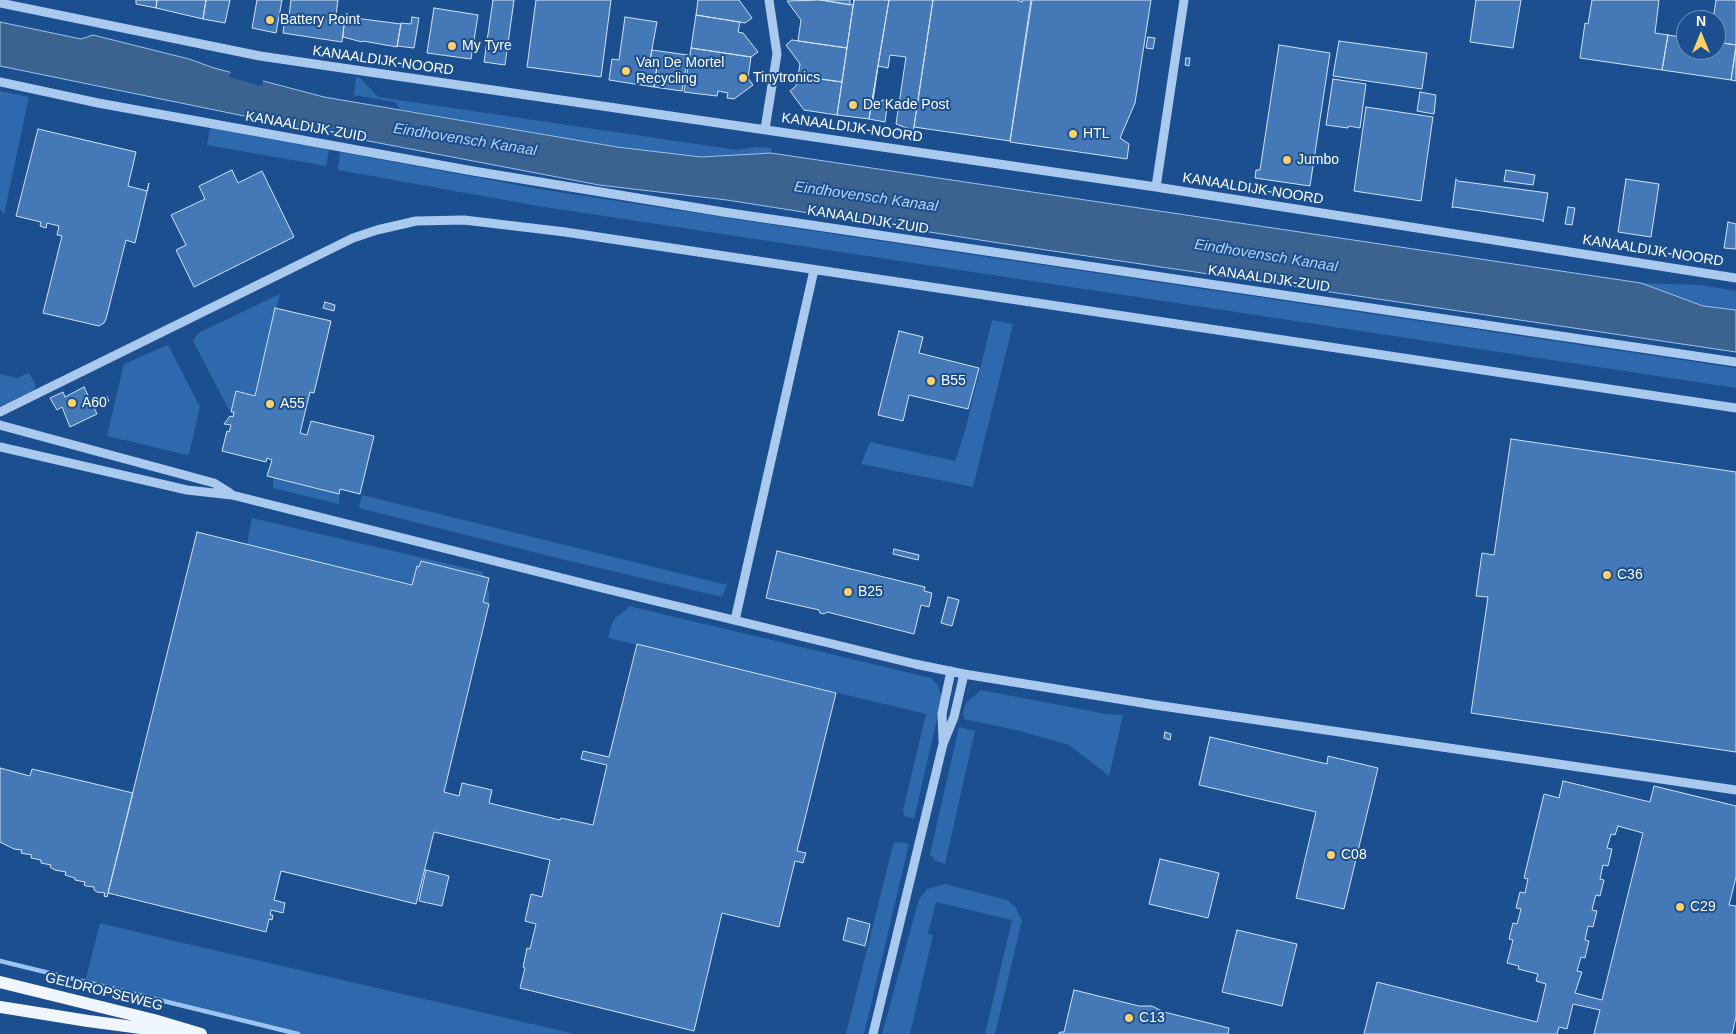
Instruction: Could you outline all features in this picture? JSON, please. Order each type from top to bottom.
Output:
[{"type":"main road","name":"GELDROPSEWEG","points":[[0,982],[154,1020],[201,1034]]},
{"type":"main road","name":"GELDROPSEWEG","points":[[0,1007],[143,1029],[190,1034]]},
{"type":"street","name":"KANAALDIJK-NOORD","points":[[765,129],[776,54],[769,0]]},
{"type":"street","points":[[1156,188],[1184,0]]},
{"type":"street","name":"KANAALDIJK-NOORD","points":[[0,2],[260,56],[765,129],[1736,278]]},
{"type":"street","name":"KANAALDIJK-ZUID","points":[[0,82],[98,103],[454,168],[723,212],[1736,362]]},
{"type":"street","points":[[0,412],[353,238],[377,230],[416,222],[464,220],[556,230],[1736,408]]},
{"type":"street","points":[[735,620],[814,270]]},
{"type":"street","points":[[0,425],[214,483],[232,495]]},
{"type":"street","points":[[0,448],[187,490],[232,495],[906,662],[964,674],[1147,704],[1736,790]]},
{"type":"street","points":[[943,744],[942,714],[951,671]]},
{"type":"street","points":[[873,1034],[943,744],[954,717],[964,674]]},
{"type":"shaded area","points":[[356,77],[360,78],[378,97],[737,150],[755,147],[771,148],[771,153],[701,157],[617,147],[400,109],[395,102],[354,95]]},
{"type":"shaded area","points":[[0,91],[29,97],[4,214],[0,209]]},
{"type":"shaded area","points":[[210,128],[329,150],[326,166],[207,145]]},
{"type":"shaded area","points":[[340,152],[539,189],[1736,368],[1736,388],[538,206],[338,170]]},
{"type":"shaded area","points":[[1641,283],[1701,285],[1736,291],[1736,310],[1703,306]]},
{"type":"shaded area","points":[[280,294],[254,397],[229,410],[193,341],[198,333]]},
{"type":"shaded area","points":[[992,320],[1013,324],[973,487],[861,464],[870,442],[955,461],[965,431]]},
{"type":"shaded area","points":[[168,345],[200,407],[189,454],[187,455],[107,436],[124,364]]},
{"type":"shaded area","points":[[29,373],[36,385],[34,390],[0,406],[0,374],[17,378]]},
{"type":"shaded area","points":[[273,474],[340,486],[339,504],[273,488]]},
{"type":"shaded area","points":[[362,495],[727,585],[722,597],[557,558],[359,508]]},
{"type":"shaded area","points":[[252,518],[483,572],[489,593],[489,603],[247,544]]},
{"type":"shaded area","points":[[629,606],[931,678],[937,684],[942,697],[914,819],[904,816],[903,810],[926,714],[608,638],[612,623]]},
{"type":"shaded area","points":[[981,690],[1106,714],[1123,715],[1109,776],[1069,745],[1020,731],[964,719],[963,712],[966,703]]},
{"type":"shaded area","points":[[959,727],[975,731],[945,864],[936,861],[930,854]]},
{"type":"shaded area","points":[[900,842],[909,844],[864,1034],[846,1034],[893,845]]},
{"type":"shaded area","points":[[945,884],[1007,900],[1015,907],[1022,920],[995,1034],[985,1034],[1012,920],[936,902],[928,934],[933,935],[910,1034],[882,1034],[919,899],[927,889]]},
{"type":"shaded area","points":[[100,923],[575,1034],[293,1034],[85,982]]},
{"type":"water","name":"Eindhovensch Kanaal","points":[[0,22],[81,39],[93,35],[189,59],[214,68],[324,97],[617,147],[701,157],[771,153],[1641,283],[1703,306],[1736,310],[1736,352],[999,243],[727,200],[599,185],[337,135],[0,66]]},
{"type":"pier","points":[[231,71],[263,80],[262,86],[229,77]]},
{"type":"building","points":[[136,0],[157,0],[156,8],[136,4]]},
{"type":"building","points":[[157,0],[206,0],[203,19],[156,8]]},
{"type":"building","points":[[206,0],[230,0],[225,23],[203,19]]},
{"type":"building","points":[[257,0],[282,0],[276,33],[252,28]]},
{"type":"building","points":[[291,0],[338,0],[335,23],[344,25],[342,42],[283,33],[285,16],[289,16]]},
{"type":"building","points":[[493,0],[514,0],[505,65],[484,62]]},
{"type":"building","points":[[536,0],[611,0],[601,77],[527,67]]},
{"type":"building","points":[[698,0],[739,0],[752,18],[745,23],[696,15]]},
{"type":"building","points":[[821,0],[853,5],[854,0],[847,48],[798,41],[801,20],[787,1]]},
{"type":"building","points":[[821,0],[850,0],[850,5]]},
{"type":"building","points":[[854,0],[889,0],[869,119],[837,115]]},
{"type":"building","points":[[889,0],[933,0],[913,133],[912,130],[896,124],[906,57],[890,55],[888,68],[878,66],[873,101],[888,101],[885,122],[869,119]]},
{"type":"building","points":[[933,0],[1017,0],[1022,2],[1022,0],[1031,0],[1010,141],[914,127]]},
{"type":"building","points":[[1032,0],[1151,0],[1135,103],[1120,138],[1129,144],[1127,159],[1010,142]]},
{"type":"building","points":[[1476,0],[1521,0],[1513,48],[1470,42]]},
{"type":"building","points":[[1592,0],[1659,0],[1655,33],[1668,35],[1662,70],[1580,58],[1585,23],[1588,24]]},
{"type":"building","points":[[1716,0],[1736,0],[1736,45],[1726,44],[1726,10],[1714,10]]},
{"type":"building","points":[[434,8],[478,15],[471,59],[427,53]]},
{"type":"building","points":[[336,15],[355,20],[355,18],[401,24],[397,47],[343,37],[344,25],[335,23]]},
{"type":"building","points":[[696,15],[740,22],[738,32],[743,33],[758,52],[751,57],[691,48]]},
{"type":"building","points":[[412,17],[419,18],[414,48],[397,46],[401,23],[411,24]]},
{"type":"building","points":[[625,17],[657,22],[649,65],[657,66],[654,87],[609,80],[612,59],[619,60]]},
{"type":"building","points":[[1668,35],[1676,36],[1676,60],[1726,60],[1726,44],[1736,45],[1731,80],[1662,70]]},
{"type":"building","points":[[1148,37],[1155,38],[1153,49],[1146,48]]},
{"type":"building","points":[[792,40],[847,48],[842,82],[798,76],[800,64],[786,45]]},
{"type":"building","points":[[1339,41],[1427,53],[1422,89],[1333,76]]},
{"type":"building","points":[[1279,45],[1330,53],[1310,186],[1255,178],[1256,170],[1260,170]]},
{"type":"building","points":[[691,48],[751,57],[748,78],[753,85],[734,99],[727,98],[728,93],[718,91],[717,96],[684,92]]},
{"type":"building","points":[[1736,48],[1736,81],[1731,80]]},
{"type":"building","points":[[652,50],[688,55],[682,91],[654,87],[657,66],[649,65]]},
{"type":"building","points":[[1186,58],[1190,58],[1189,66],[1185,65]]},
{"type":"building","points":[[798,76],[842,82],[837,115],[804,110],[790,91],[796,86]]},
{"type":"building","points":[[1333,79],[1366,84],[1360,128],[1326,125]]},
{"type":"building","points":[[1420,92],[1436,95],[1434,114],[1417,111]]},
{"type":"building","points":[[1366,107],[1433,117],[1421,201],[1354,191]]},
{"type":"building","points":[[38,129],[136,152],[128,186],[147,191],[149,183],[135,243],[126,240],[106,319],[99,326],[43,313],[62,236],[57,235],[59,226],[47,223],[46,228],[40,226],[41,222],[16,216]]},
{"type":"building","points":[[232,170],[238,183],[262,171],[294,237],[194,287],[176,250],[186,245],[171,215],[205,199],[199,186]]},
{"type":"building","points":[[1506,170],[1535,175],[1533,185],[1504,181]]},
{"type":"building","points":[[1456,179],[1458,181],[1548,193],[1543,222],[1542,220],[1452,208]]},
{"type":"building","points":[[1626,179],[1659,184],[1651,237],[1618,232]]},
{"type":"building","points":[[1568,207],[1575,208],[1572,225],[1565,224]]},
{"type":"building","points":[[1728,222],[1736,224],[1736,249],[1724,248]]},
{"type":"building","points":[[325,302],[335,305],[334,311],[323,308]]},
{"type":"building","name":"A55","points":[[275,308],[331,321],[314,393],[310,392],[300,433],[307,435],[311,421],[374,436],[360,494],[340,489],[339,494],[267,476],[272,460],[267,458],[266,462],[222,451],[227,431],[229,432],[231,425],[224,424],[230,416],[233,417],[234,412],[231,412],[236,391],[255,396]]},
{"type":"building","name":"B55","points":[[899,331],[923,337],[919,353],[979,368],[968,409],[909,395],[903,421],[878,415]]},
{"type":"building","name":"A60","points":[[84,387],[97,414],[70,427],[62,407],[57,410],[50,398],[63,392],[65,397]]},
{"type":"building","points":[[107,397],[109,401],[104,404],[101,399]]},
{"type":"building","name":"C36","points":[[1511,439],[1736,472],[1736,752],[1471,713],[1488,597],[1476,596],[1482,553],[1494,555]]},
{"type":"building","points":[[197,532],[412,585],[417,566],[419,567],[421,561],[489,578],[483,602],[489,604],[444,792],[459,796],[462,783],[492,790],[489,803],[560,820],[561,818],[593,825],[607,765],[581,759],[583,751],[609,757],[637,644],[836,693],[797,851],[806,853],[803,863],[795,861],[779,927],[722,913],[694,1031],[520,988],[527,948],[530,949],[536,924],[525,921],[531,894],[542,897],[550,860],[434,832],[416,904],[281,871],[274,900],[285,903],[283,913],[271,910],[272,920],[269,919],[266,932],[108,893]]},
{"type":"building","points":[[894,549],[919,555],[918,560],[893,554]]},
{"type":"building","name":"B25","points":[[777,551],[925,587],[924,591],[932,593],[929,607],[921,605],[914,634],[827,612],[824,614],[820,613],[819,610],[766,598]]},
{"type":"building","points":[[948,597],[959,600],[952,626],[941,623]]},
{"type":"building","points":[[1165,732],[1171,734],[1170,740],[1164,738]]},
{"type":"building","name":"C08","points":[[1210,737],[1327,764],[1328,756],[1378,768],[1344,909],[1296,898],[1316,812],[1199,785]]},
{"type":"building","points":[[0,768],[30,776],[32,769],[133,793],[107,897],[104,896],[105,893],[94,890],[94,887],[84,885],[85,882],[65,875],[66,872],[55,870],[50,867],[51,865],[41,863],[41,860],[31,858],[32,855],[21,853],[22,850],[14,849],[0,842]]},
{"type":"building","name":"C29","points":[[1563,781],[1650,802],[1654,786],[1736,806],[1736,877],[1729,905],[1736,906],[1736,1017],[1732,1034],[1594,1034],[1600,1010],[1573,1004],[1567,1029],[1559,1027],[1557,1034],[1364,1034],[1377,982],[1537,1022],[1546,984],[1536,981],[1538,974],[1518,969],[1519,966],[1507,963],[1513,940],[1509,939],[1513,923],[1517,924],[1521,909],[1516,908],[1520,892],[1525,893],[1528,879],[1524,878],[1544,794],[1559,798]],"holes":[[[1618,826],[1643,833],[1602,1000],[1575,993],[1582,972],[1577,971],[1581,957],[1585,958],[1589,941],[1585,940],[1588,926],[1593,927],[1597,911],[1592,910],[1595,898],[1596,895],[1600,896],[1604,880],[1600,879],[1603,865],[1608,866],[1612,849],[1607,848],[1611,834],[1615,835]]]},
{"type":"building","points":[[1160,859],[1219,873],[1208,918],[1149,904]]},
{"type":"building","points":[[426,870],[449,876],[442,906],[419,901]]},
{"type":"building","points":[[848,918],[870,924],[865,946],[843,940]]},
{"type":"building","points":[[1237,930],[1297,944],[1282,1006],[1222,992]]},
{"type":"building","name":"C13","points":[[1074,990],[1139,1006],[1152,1006],[1164,1012],[1229,1028],[1228,1034],[1058,1034],[1064,1032]]},
{"type":"waterway","points":[[0,961],[298,1034]]},
{"type":"place","name":"Battery Point","points":[[270,20]]},
{"type":"place","name":"My Tyre","points":[[452,46]]},
{"type":"place","name":"Van De Mortel Recycling","points":[[626,71]]},
{"type":"place","name":"Tinytronics","points":[[743,78]]},
{"type":"place","name":"De Kade Post","points":[[853,105]]},
{"type":"place","name":"HTL","points":[[1073,134]]},
{"type":"place","name":"Jumbo","points":[[1287,160]]},
{"type":"place","name":"B55","points":[[931,381]]},
{"type":"place","name":"A60","points":[[72,403]]},
{"type":"place","name":"A55","points":[[270,404]]},
{"type":"place","name":"C36","points":[[1607,575]]},
{"type":"place","name":"B25","points":[[848,592]]},
{"type":"place","name":"C08","points":[[1331,855]]},
{"type":"place","name":"C29","points":[[1680,907]]},
{"type":"place","name":"C13","points":[[1129,1018]]}]
